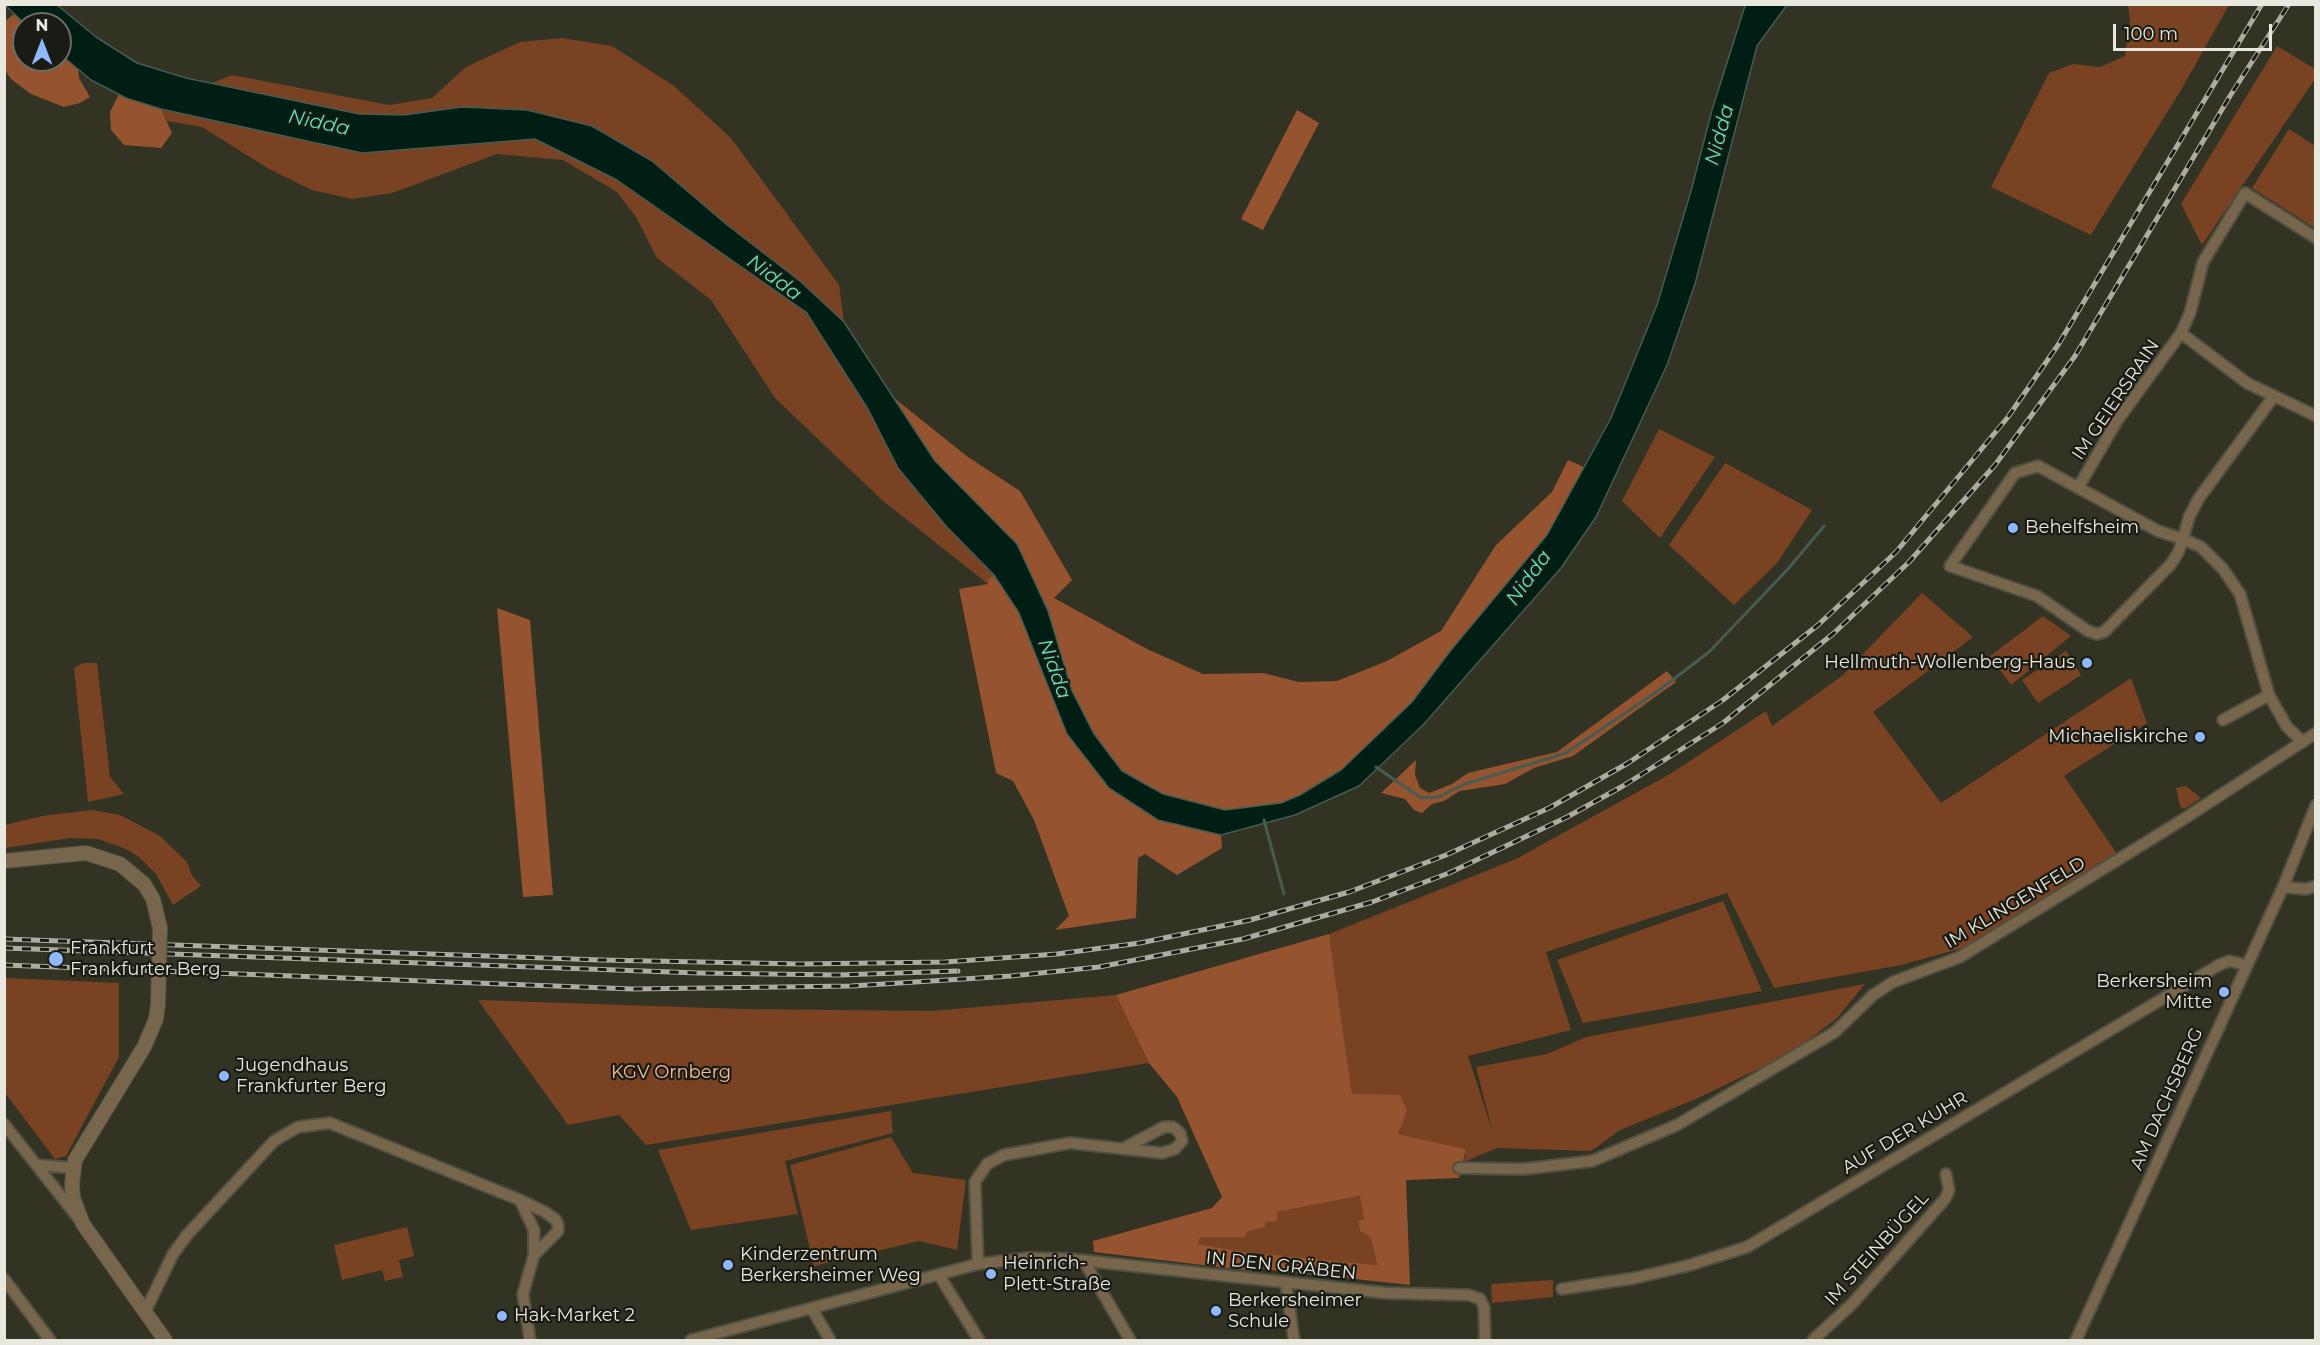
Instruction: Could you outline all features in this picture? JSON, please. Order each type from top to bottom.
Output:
[{"type":"street","name":"IM GEIERSRAIN","points":[[2079,486],[2117,421],[2181,333],[2190,313],[2204,262],[2245,192],[2316,238]]},
{"type":"street","points":[[2181,333],[2247,382],[2316,416]]},
{"type":"street","points":[[2274,396],[2199,498],[2183,539],[2170,564],[2109,629],[2097,634],[2083,628],[2037,596],[1950,566],[2014,473],[2038,466],[2079,486],[2158,531],[2183,539],[2201,547],[2223,569],[2240,594],[2269,695],[2287,727],[2302,742]]},
{"type":"street","points":[[2223,720],[2269,695]]},
{"type":"street","name":"IM KLINGENFELD","points":[[1459,1168],[1524,1169],[1592,1161],[1677,1125],[1835,1032],[1873,994],[1893,982],[1960,957],[2179,822],[2316,733]]},
{"type":"street","name":"AM DACHSBERG","points":[[2076,1341],[2283,887],[2316,805]]},
{"type":"street","points":[[4,861],[86,853],[120,864],[144,884],[153,898],[160,928],[156,1019],[144,1047],[84,1144],[73,1168],[73,1198],[83,1224]]},
{"type":"street","points":[[2283,887],[2306,889],[2316,886]]},
{"type":"street","name":"AUF DER KUHR","points":[[1562,1289],[1635,1278],[1690,1265],[1746,1246],[2219,964],[2229,961],[2246,965]]},
{"type":"street","points":[[145,1312],[173,1254],[187,1235],[274,1141],[298,1127],[330,1123],[520,1200],[544,1212],[558,1225],[558,1231],[534,1255]]},
{"type":"street","points":[[4,1124],[83,1224],[165,1341]]},
{"type":"street","points":[[978,1264],[975,1182],[987,1164],[1004,1155],[1070,1143],[1126,1147]]},
{"type":"street","points":[[37,1165],[73,1168]]},
{"type":"street","name":"IM STEINBÜGEL","points":[[1813,1341],[1852,1304],[1945,1199],[1949,1190],[1946,1174]]},
{"type":"street","points":[[520,1200],[534,1230],[534,1255],[523,1294],[531,1341]]},
{"type":"street","name":"IN DEN GRÄBEN","points":[[691,1341],[978,1264],[1028,1258],[1069,1259],[1386,1293],[1469,1295],[1480,1299],[1484,1307],[1485,1341]]},
{"type":"street","points":[[1084,1261],[1130,1341]]},
{"type":"street","points":[[939,1275],[979,1341]]},
{"type":"street","points":[[4,1279],[50,1341]]},
{"type":"street","points":[[1286,1284],[1294,1341]]},
{"type":"street","points":[[812,1309],[830,1341]]},
{"type":"green space","points":[[2128,5],[2229,5],[2181,90],[2091,235],[1991,187],[2049,73],[2073,64],[2100,67],[2125,56],[2130,20]]},
{"type":"green space","points":[[562,38],[612,46],[674,86],[731,138],[839,285],[844,322],[801,282],[726,224],[527,110],[462,107],[404,115],[359,114],[212,83],[232,75],[389,105],[432,98],[466,67],[520,42]]},
{"type":"green space","points":[[2277,46],[2315,69],[2315,79],[2202,245],[2181,204]]},
{"type":"green space","points":[[161,109],[362,153],[535,139],[617,180],[806,312],[868,409],[898,468],[946,526],[994,575],[988,579],[988,584],[882,500],[775,398],[711,300],[657,258],[636,217],[617,192],[563,160],[497,154],[392,193],[352,199],[312,190],[269,169],[202,127],[167,121]]},
{"type":"green space","points":[[2289,129],[2315,146],[2315,228],[2252,188]]},
{"type":"green space","points":[[1659,429],[1715,457],[1660,538],[1622,501]]},
{"type":"green space","points":[[1725,463],[1812,510],[1777,563],[1734,605],[1669,545]]},
{"type":"green space","points":[[1922,593],[1973,637],[1873,712],[1941,803],[2131,678],[2147,723],[2064,776],[2117,854],[1977,944],[1901,965],[1774,988],[1727,893],[1546,952],[1571,1030],[1468,1056],[1493,1133],[1476,1067],[1547,1054],[1586,1037],[1865,984],[1837,1018],[1793,1052],[1696,1099],[1620,1130],[1591,1151],[1497,1148],[1464,1162],[1466,1149],[1398,1134],[1407,1111],[1352,1095],[1329,934],[1516,859],[1670,774],[1766,711],[1772,726],[1842,676]]},
{"type":"green space","points":[[2043,616],[2071,636],[2011,685],[1990,656]]},
{"type":"green space","points":[[2066,651],[2081,675],[2038,703],[2022,680]]},
{"type":"green space","points":[[83,663],[97,663],[110,777],[124,794],[88,802],[74,668]]},
{"type":"green space","points":[[2186,786],[2201,798],[2184,809],[2180,806],[2176,788]]},
{"type":"green space","points":[[92,810],[120,815],[160,836],[187,862],[192,875],[201,886],[173,905],[156,874],[139,857],[126,849],[98,839],[70,838],[5,848],[5,825],[42,816]]},
{"type":"green space","points":[[1723,901],[1762,991],[1583,1023],[1557,960]]},
{"type":"green space","points":[[5,978],[119,983],[119,1057],[66,1156],[55,1159],[5,1093]]},
{"type":"green space","name":"KGV Ornberg","points":[[1116,995],[1149,1063],[646,1145],[619,1115],[568,1125],[478,1000],[742,1009],[932,1011]]},
{"type":"green space","points":[[891,1111],[893,1133],[785,1161],[798,1214],[691,1230],[658,1150]]},
{"type":"green space","points":[[891,1137],[913,1173],[966,1180],[957,1250],[919,1241],[814,1266],[790,1165]]},
{"type":"green space","points":[[1361,1196],[1364,1220],[1358,1221],[1360,1231],[1371,1238],[1377,1265],[1250,1253],[1197,1244],[1200,1236],[1245,1237],[1247,1232],[1265,1227],[1266,1222],[1277,1212]]},
{"type":"green space","points":[[407,1227],[414,1256],[399,1260],[403,1277],[385,1281],[382,1270],[342,1280],[334,1245]]},
{"type":"green space","points":[[1553,1280],[1553,1297],[1492,1303],[1491,1284]]},
{"type":"shaded area","points":[[12,16],[12,72],[72,72],[72,64],[78,69],[79,78],[90,97],[80,103],[64,107],[31,94],[11,79],[5,70],[5,21]]},
{"type":"shaded area","points":[[119,94],[161,109],[172,133],[161,148],[124,145],[111,130],[110,112]]},
{"type":"shaded area","points":[[1297,110],[1319,123],[1263,230],[1241,219]]},
{"type":"shaded area","points":[[889,394],[968,457],[1020,491],[1072,580],[1054,598],[1147,649],[1203,674],[1263,673],[1299,682],[1337,681],[1387,661],[1441,631],[1496,545],[1552,492],[1568,460],[1584,467],[1547,535],[1451,650],[1412,702],[1341,770],[1300,795],[1281,803],[1225,810],[1163,794],[1122,771],[1094,734],[1072,691],[1048,611],[1017,544],[935,461]]},
{"type":"shaded area","points":[[994,575],[1019,613],[1067,734],[1158,820],[1221,835],[1222,848],[1177,875],[1145,854],[1138,858],[1136,918],[1055,930],[1069,916],[1034,820],[1013,781],[996,773],[959,589],[988,584],[988,579]]},
{"type":"shaded area","points":[[497,608],[530,620],[553,895],[523,897]]},
{"type":"shaded area","points":[[1667,671],[1676,682],[1573,756],[1534,768],[1505,784],[1460,791],[1444,801],[1432,804],[1422,813],[1414,810],[1405,799],[1381,793],[1416,760],[1415,775],[1420,788],[1429,793],[1452,784],[1468,773],[1557,752]]},
{"type":"shaded area","points":[[1329,934],[1352,1094],[1400,1095],[1407,1111],[1398,1134],[1466,1149],[1459,1178],[1406,1180],[1410,1285],[1263,1269],[1265,1254],[1377,1265],[1371,1238],[1360,1231],[1358,1221],[1364,1219],[1360,1196],[1277,1212],[1277,1221],[1266,1222],[1265,1227],[1247,1232],[1245,1237],[1200,1237],[1198,1244],[1250,1253],[1252,1271],[1094,1252],[1093,1241],[1212,1208],[1222,1197],[1177,1097],[1149,1063],[1116,995]]},
{"type":"water","points":[[5,5],[57,5],[66,12],[12,12]]},
{"type":"water","name":"Nidda","points":[[1746,5],[1787,5],[1757,46],[1695,284],[1667,365],[1596,517],[1561,568],[1424,724],[1359,786],[1295,815],[1221,835],[1158,820],[1109,788],[1067,734],[1019,613],[994,575],[946,526],[898,468],[868,409],[806,312],[617,180],[535,139],[362,153],[161,109],[126,98],[91,80],[72,64],[72,17],[96,37],[137,63],[186,78],[359,114],[404,115],[462,107],[527,110],[592,126],[652,161],[726,224],[801,282],[844,322],[935,461],[1017,544],[1048,611],[1072,691],[1094,734],[1122,771],[1163,794],[1225,810],[1281,803],[1300,795],[1341,770],[1412,702],[1451,650],[1547,535],[1611,418],[1657,305],[1712,110],[1744,9]]},
{"type":"waterway","points":[[1376,767],[1421,798],[1438,797],[1465,784],[1566,753],[1658,691],[1709,652],[1788,569],[1824,526]]},
{"type":"waterway","points":[[1264,820],[1284,894]]},
{"type":"railway","points":[[4,939],[601,960],[801,964],[945,962],[1057,954],[1140,943],[1250,920],[1349,892],[1446,855],[1549,808],[1628,763],[1723,700],[1818,625],[1896,552],[2008,417],[2058,345],[2262,4]]},
{"type":"railway","points":[[4,965],[633,989],[851,986],[1011,976],[1099,967],[1243,939],[1372,902],[1449,873],[1567,817],[1623,786],[1723,723],[1834,633],[1909,562],[1995,465],[2075,356],[2230,96],[2289,4]]},
{"type":"railway","points":[[4,948],[699,973],[838,975],[958,971]]},
{"type":"place","name":"Behelfsheim","points":[[2013,528]]},
{"type":"place","name":"Hellmuth-Wollenberg-Haus","points":[[2087,663]]},
{"type":"place","name":"Michaeliskirche","points":[[2200,737]]},
{"type":"place","name":"Frankfurt Frankfurter Berg","points":[[56,959]]},
{"type":"place","name":"Berkersheim Mitte","points":[[2224,992]]},
{"type":"place","name":"Jugendhaus Frankfurter Berg","points":[[224,1076]]},
{"type":"place","name":"Kinderzentrum Berkersheimer Weg","points":[[728,1265]]},
{"type":"place","name":"Heinrich- Plett-Straße","points":[[991,1274]]},
{"type":"place","name":"Berkersheimer Schule","points":[[1216,1311]]},
{"type":"place","name":"Hak-Market 2","points":[[502,1316]]}]
